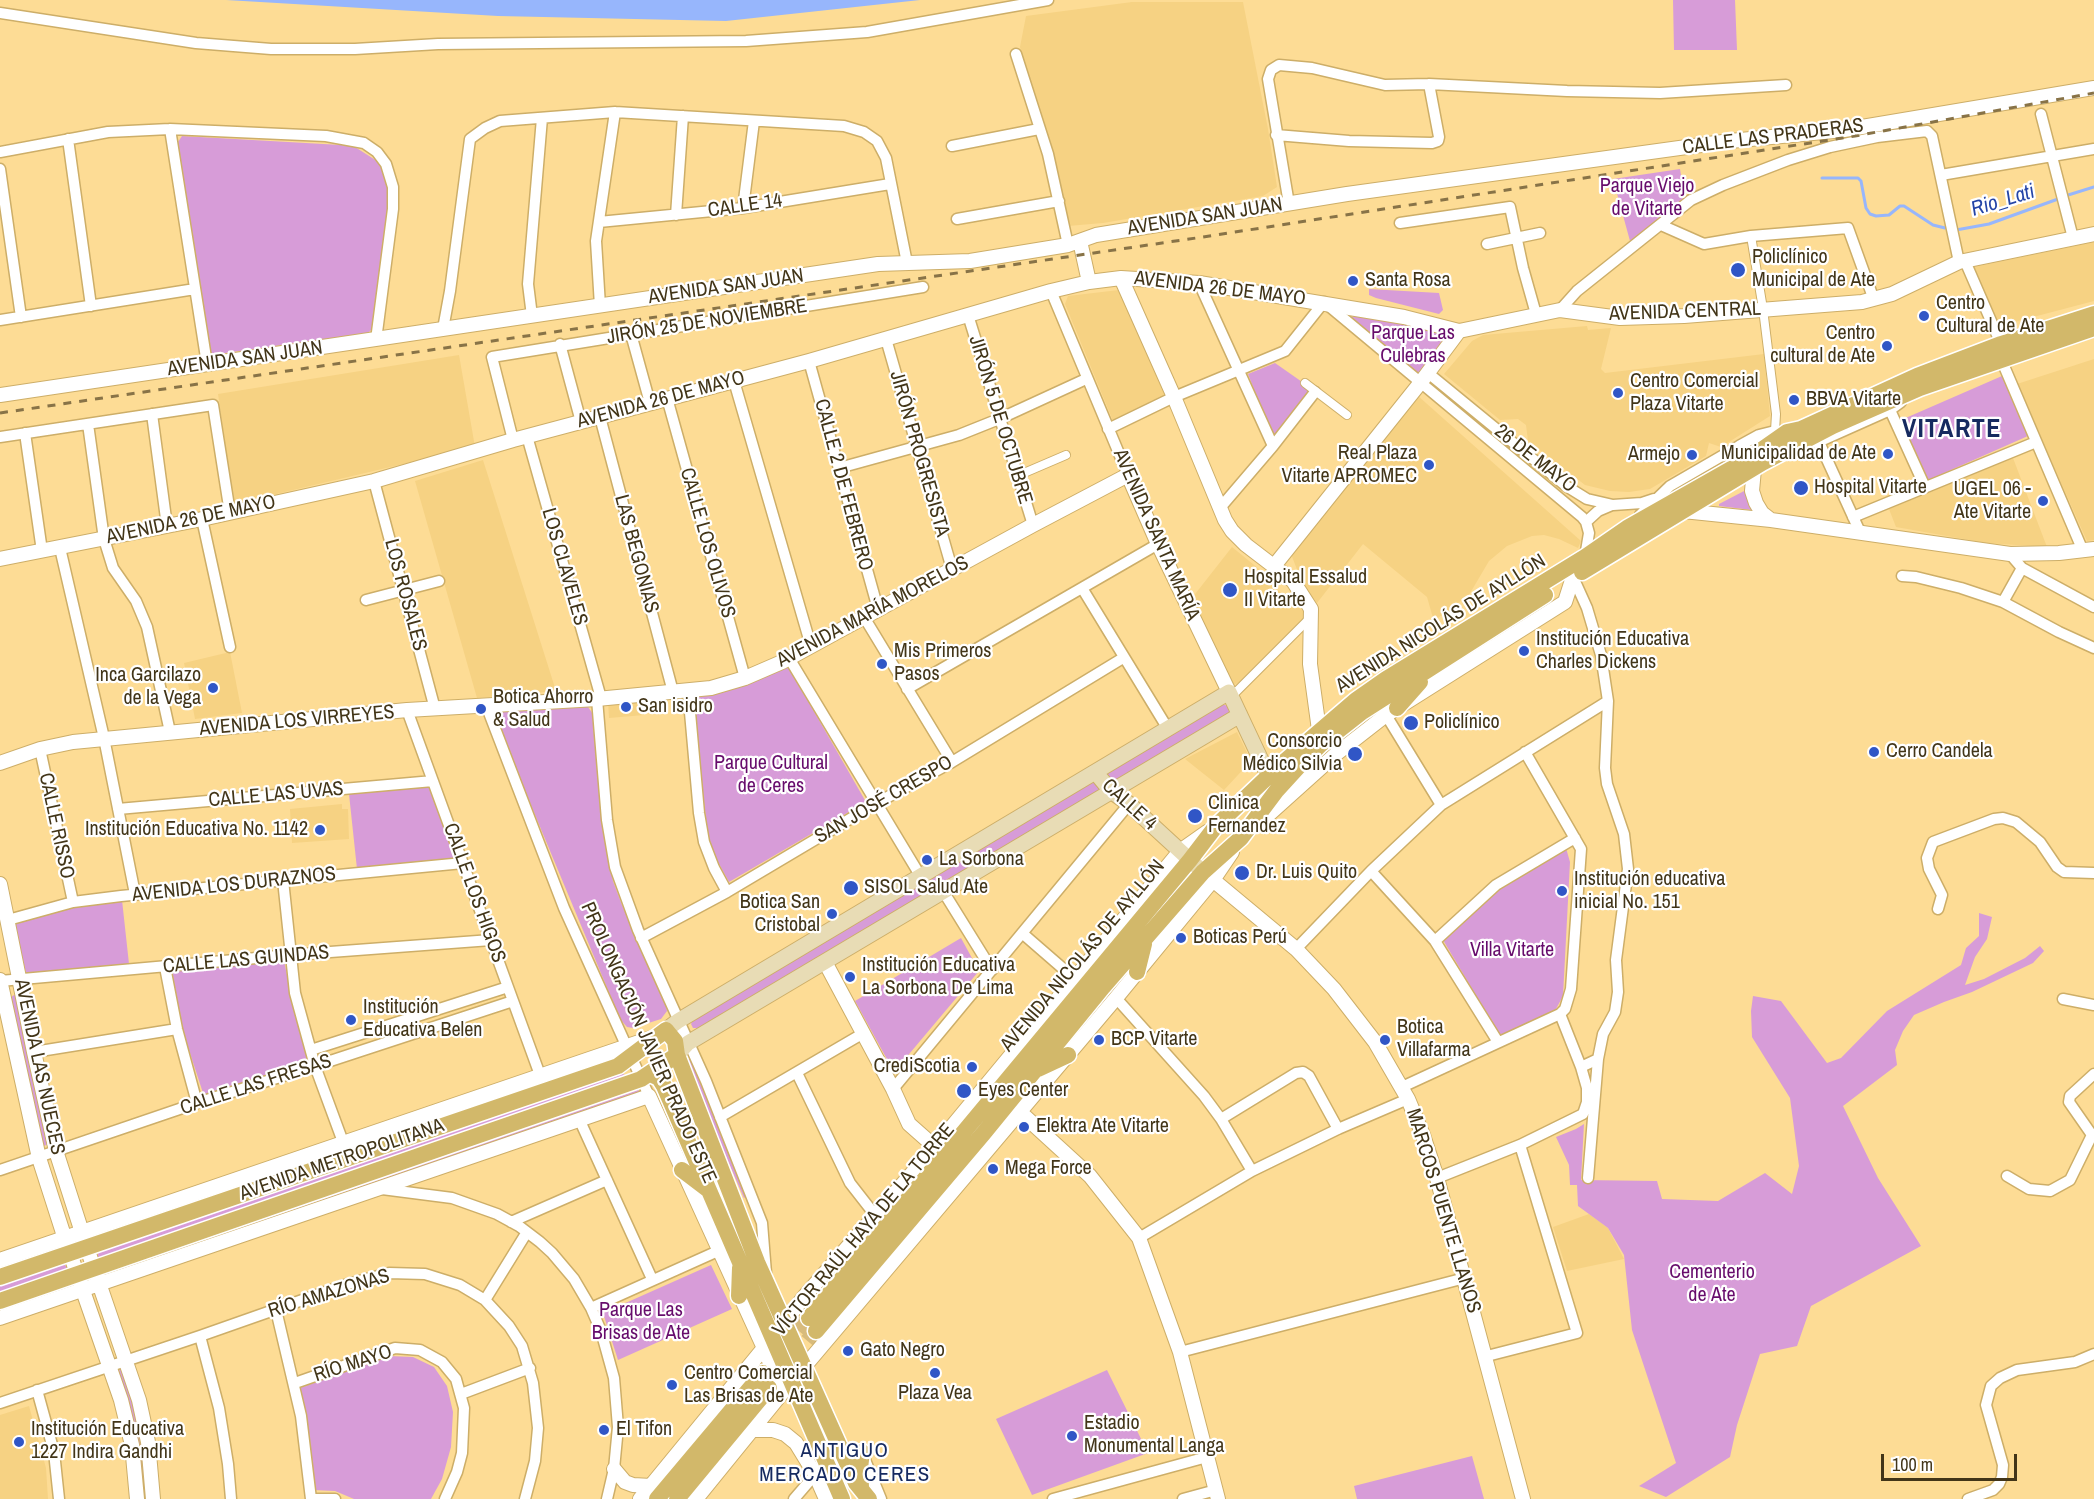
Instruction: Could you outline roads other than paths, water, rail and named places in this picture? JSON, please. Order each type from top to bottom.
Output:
[{"type":"main road","name":"AVENIDA NICOLÁS DE AYLLÓN","points":[[812,1324],[1138,935],[1185,855],[1268,775],[1319,730],[1386,679],[1585,557],[1627,528],[1747,460],[1781,432],[1801,429],[2094,314]]},
{"type":"main road","name":"AVENIDA NICOLÁS DE AYLLÓN","points":[[2001,351],[2094,328]]},
{"type":"main road","name":"AVENIDA NICOLÁS DE AYLLÓN","points":[[1138,935],[1208,876],[1241,838],[1277,790],[1320,745],[1362,712],[1574,577],[1758,466],[1919,382]]},
{"type":"main road","points":[[1391,712],[1433,666]]},
{"type":"main road","name":"AVENIDA SANTA MARÍA","points":[[1230,694],[1268,775]]},
{"type":"main road","points":[[668,1029],[1230,694]]},
{"type":"main road","name":"AVENIDA METROPOLITANA","points":[[0,1300],[81,1282],[646,1076],[677,1055],[688,1043],[1239,715]]},
{"type":"main road","name":"CALLE 4","points":[[1095,773],[1111,791],[1129,804],[1185,855]]},
{"type":"main road","name":"MARCOS PUENTE LLANOS","points":[[1185,855],[1208,876]]},
{"type":"main road","points":[[1100,948],[1138,935],[1137,972]]},
{"type":"main road","points":[[1035,1027],[1029,1066],[1068,1055]]},
{"type":"main road","name":"AVENIDA METROPOLITANA","points":[[0,1277],[68,1246],[618,1066],[628,1051],[668,1029]]},
{"type":"main road","name":"PROLONGACIÓN JAVIER PRADO ESTE","points":[[668,1029],[675,1041],[677,1055],[718,1158],[732,1201],[835,1437],[862,1490]]},
{"type":"main road","name":"PROLONGACIÓN JAVIER PRADO ESTE","points":[[646,1076],[659,1078],[664,1086],[740,1262],[768,1342],[777,1384],[819,1445],[821,1468],[842,1499]]},
{"type":"main road","points":[[682,1170],[710,1191]]},
{"type":"main road","points":[[739,1296],[740,1262]]},
{"type":"main road","points":[[654,1492],[777,1384]]},
{"type":"main road","points":[[676,1499],[777,1384]]},
{"type":"main road","points":[[819,1445],[835,1437]]},
{"type":"main road","points":[[842,1499],[846,1490],[862,1490],[860,1468],[862,1452]]},
{"type":"street","points":[[0,13],[185,42],[323,49],[438,44],[746,41],[867,32],[1048,0]]},
{"type":"street","points":[[1016,54],[1048,154],[1059,201],[1089,282]]},
{"type":"street","points":[[1289,204],[1268,79],[1271,70],[1279,66],[1312,68],[1385,85],[1429,84],[1659,93],[1786,85]]},
{"type":"street","points":[[1276,135],[1349,141],[1432,143],[1438,141],[1429,84]]},
{"type":"street","name":"CALLE LAS PRADERAS","points":[[1450,180],[1730,141],[1770,139],[1844,130],[2094,88]]},
{"type":"street","points":[[600,306],[596,241],[615,112]]},
{"type":"street","points":[[443,329],[470,139],[500,121],[615,112],[844,126],[864,132],[877,141],[886,158],[907,263]]},
{"type":"street","points":[[2041,114],[2073,238]]},
{"type":"street","points":[[676,215],[683,116]]},
{"type":"street","points":[[532,316],[528,284],[542,118]]},
{"type":"street","points":[[743,207],[754,121]]},
{"type":"street","points":[[170,129],[207,364]]},
{"type":"street","points":[[0,152],[108,132],[170,129],[327,136],[364,143],[377,152],[386,164],[393,187],[393,209],[376,340]]},
{"type":"street","points":[[952,146],[1039,129]]},
{"type":"street","points":[[1568,307],[1577,291],[1687,202],[1723,185],[1788,160],[1830,147],[1877,137],[1930,132],[1962,262],[2001,351],[2036,442],[2088,550],[2010,554],[1771,520],[1683,511]]},
{"type":"street","points":[[68,139],[91,306]]},
{"type":"street","points":[[1941,175],[2094,148]]},
{"type":"street","points":[[0,169],[21,317]]},
{"type":"street","name":"AVENIDA SAN JUAN","points":[[0,395],[878,264],[970,261],[1074,243],[1096,235],[1450,180]]},
{"type":"street","name":"CALLE 14","points":[[599,222],[743,207],[890,184]]},
{"type":"street","points":[[957,219],[1059,201]]},
{"type":"street","points":[[1400,223],[1510,207],[1536,314]]},
{"type":"street","points":[[1661,225],[1704,244],[1751,236],[1848,228],[1874,300]]},
{"type":"street","points":[[1487,244],[1540,232]]},
{"type":"street","name":"AVENIDA CENTRAL","points":[[1459,331],[1568,307],[1620,318],[1684,316],[1874,300],[1962,262],[2094,234]]},
{"type":"street","points":[[1627,528],[1670,486],[1760,435],[1781,432],[1776,414],[1751,236]]},
{"type":"street","points":[[1121,278],[1232,531],[1293,581],[1311,609],[1310,664],[1319,730]]},
{"type":"street","name":"AVENIDA 26 DE MAYO","points":[[0,559],[202,519],[374,481],[650,403],[668,403],[734,381],[809,361],[888,345],[968,315],[1089,282],[1121,278],[1199,283],[1324,302],[1404,317],[1459,331]]},
{"type":"street","points":[[1199,283],[1273,446]]},
{"type":"street","name":"JIRÓN 25 DE NOVIEMBRE","points":[[513,440],[492,357],[560,344],[923,287]]},
{"type":"street","points":[[0,320],[195,289]]},
{"type":"street","name":"AVENIDA SANTA MARÍA","points":[[1051,291],[1086,379],[1158,544],[1230,694]]},
{"type":"street","points":[[1108,429],[1288,349],[1324,302]]},
{"type":"street","name":"AVENIDA 26 DE MAYO","points":[[1324,302],[1425,378]]},
{"type":"street","name":"JIRÓN 5 DE OCTUBRE","points":[[968,315],[1033,525]]},
{"type":"street","points":[[1274,566],[1425,378],[1459,331]]},
{"type":"street","points":[[631,334],[650,403]]},
{"type":"street","points":[[560,344],[581,422]]},
{"type":"street","name":"JIRÓN PROGRESISTA","points":[[888,345],[950,563]]},
{"type":"street","name":"CALLE 2 DE FEBRERO","points":[[809,361],[878,609]]},
{"type":"street","name":"26 DE MAYO","points":[[1425,378],[1566,486],[1587,499],[1613,505],[1642,503],[1657,498]]},
{"type":"street","name":"26 DE MAYO","points":[[1425,378],[1586,522]]},
{"type":"street","points":[[839,468],[959,435],[1086,379]]},
{"type":"street","points":[[734,381],[811,646]]},
{"type":"street","points":[[1771,520],[1762,513],[1752,491],[1758,466],[1820,442],[1890,410],[1919,382]]},
{"type":"street","points":[[1305,383],[1347,415]]},
{"type":"street","points":[[1220,508],[1316,392]]},
{"type":"street","name":"CALLE LOS OLIVOS","points":[[668,403],[745,678]]},
{"type":"street","points":[[0,437],[213,405],[230,513]]},
{"type":"street","points":[[1890,410],[1925,487]]},
{"type":"street","points":[[152,414],[167,526]]},
{"type":"street","name":"LAS BEGONIAS","points":[[600,417],[673,692]]},
{"type":"street","points":[[88,423],[104,539],[113,568],[136,602],[147,627],[170,732]]},
{"type":"street","points":[[25,433],[42,551]]},
{"type":"street","name":"LOS CLAVELES","points":[[527,436],[599,698]]},
{"type":"street","points":[[1820,442],[1860,532]]},
{"type":"street","points":[[1853,517],[2036,442]]},
{"type":"street","points":[[1017,476],[1066,455]]},
{"type":"street","name":"AVENIDA MARÍA MORELOS","points":[[599,698],[711,688],[745,678],[789,658],[864,617],[950,563],[1033,525],[1128,475]]},
{"type":"street","name":"LOS ROSALES","points":[[374,481],[435,709]]},
{"type":"street","points":[[1585,557],[1588,540],[1586,522],[1598,511],[1613,505]]},
{"type":"street","points":[[202,519],[230,647]]},
{"type":"street","points":[[907,689],[1158,544]]},
{"type":"street","points":[[60,548],[104,738],[135,894]]},
{"type":"street","points":[[2010,554],[2022,568],[2094,607]]},
{"type":"street","points":[[2003,602],[2022,568]]},
{"type":"street","points":[[1902,576],[1916,577],[1961,588],[2003,602],[2094,648]]},
{"type":"street","points":[[1574,577],[1587,608],[1601,655],[1608,701],[1605,768],[1607,783],[1624,834],[1628,869],[1616,960],[1618,992],[1615,1012],[1603,1034],[1598,1059],[1588,1178]]},
{"type":"street","points":[[1241,838],[1336,754],[1391,712],[1565,602],[1574,577]]},
{"type":"street","points":[[366,600],[440,580]]},
{"type":"street","points":[[1082,588],[1168,729]]},
{"type":"street","points":[[864,617],[952,762]]},
{"type":"street","points":[[1230,694],[1312,617]]},
{"type":"street","points":[[789,658],[921,877]]},
{"type":"street","name":"SAN JOSÉ CRESPO","points":[[641,938],[727,892],[875,804],[952,762],[1123,658]]},
{"type":"street","points":[[688,690],[699,813],[704,842],[727,892]]},
{"type":"street","name":"AVENIDA LOS VIRREYES","points":[[0,764],[40,749],[104,738],[407,710],[486,705],[518,699],[599,698]]},
{"type":"street","name":"PROLONGACIÓN JAVIER PRADO ESTE","points":[[599,698],[607,820],[622,891],[641,938],[668,1029],[688,1043],[762,1223],[767,1284]]},
{"type":"street","points":[[1296,949],[1371,871],[1441,806],[1608,701]]},
{"type":"street","name":"PROLONGACIÓN JAVIER PRADO ESTE","points":[[486,705],[564,908],[628,1051],[646,1076],[649,1096],[739,1296],[768,1342]]},
{"type":"street","name":"CALLE LOS HIGOS","points":[[407,710],[540,1075]]},
{"type":"street","points":[[1391,712],[1441,806]]},
{"type":"street","name":"CALLE RISSO","points":[[40,749],[73,902]]},
{"type":"street","points":[[1139,1238],[1252,1171],[1405,1093],[1498,1042],[1560,1014],[1565,1009],[1571,989],[1581,849],[1525,752]]},
{"type":"street","name":"CALLE LAS UVAS","points":[[118,808],[433,781]]},
{"type":"street","points":[[893,1089],[1129,804]]},
{"type":"street","points":[[1938,909],[1942,895],[1929,869],[1927,858],[1933,842],[1994,819],[2003,818],[2016,822],[2040,843],[2057,867],[2064,872],[2094,873]]},
{"type":"street","points":[[1435,941],[1496,885],[1575,838]]},
{"type":"street","name":"VÍCTOR RAÚL HAYA DE LA TORRE","points":[[640,1499],[654,1492],[784,1322],[935,1147],[1100,948],[1185,855]]},
{"type":"street","name":"AVENIDA LOS DURAZNOS","points":[[8,920],[73,902],[135,894],[463,863]]},
{"type":"street","points":[[1371,871],[1435,941],[1498,1042]]},
{"type":"street","points":[[696,1499],[752,1430],[777,1384],[805,1367],[1116,998],[1208,876]]},
{"type":"street","name":"MARCOS PUENTE LLANOS","points":[[1208,876],[1296,949],[1334,989],[1365,1027],[1405,1093],[1423,1135],[1437,1178],[1487,1356],[1523,1499]]},
{"type":"street","points":[[283,880],[295,993],[315,1066],[343,1142]]},
{"type":"street","name":"AVENIDA LAS NUECES","points":[[0,884],[56,1151],[127,1360],[144,1421],[151,1465],[153,1499]]},
{"type":"street","points":[[943,891],[992,970]]},
{"type":"street","points":[[1022,933],[1075,979]]},
{"type":"street","name":"CALLE LAS GUINDAS","points":[[0,981],[491,940]]},
{"type":"street","points":[[825,962],[893,1089],[909,1124],[935,1147]]},
{"type":"street","points":[[165,967],[177,1029],[197,1103]]},
{"type":"street","name":"AVENIDA LAS NUECES","points":[[0,981],[39,1158],[111,1366],[127,1422],[137,1499]]},
{"type":"street","name":"CALLE LAS FRESAS","points":[[311,1050],[508,987]]},
{"type":"street","points":[[1116,998],[1204,1096],[1221,1119],[1252,1171]]},
{"type":"street","points":[[2063,999],[2094,1005]]},
{"type":"street","name":"CALLE LAS FRESAS","points":[[0,1170],[197,1103],[513,1001]]},
{"type":"street","points":[[1437,1178],[1520,1145],[1583,1114],[1587,1102],[1587,1088],[1560,1014]]},
{"type":"street","points":[[34,1052],[177,1029]]},
{"type":"street","points":[[720,1118],[862,1034]]},
{"type":"street","name":"AVENIDA METROPOLITANA","points":[[85,1241],[343,1142],[540,1075],[628,1051]]},
{"type":"street","points":[[1581,1067],[1598,1059]]},
{"type":"street","points":[[1221,1119],[1296,1073],[1303,1071],[1309,1076],[1338,1128]]},
{"type":"street","points":[[797,1073],[850,1183],[875,1215]]},
{"type":"street","points":[[2007,1176],[2029,1189],[2050,1191],[2070,1180],[2092,1135],[2069,1102],[2070,1096],[2094,1074]]},
{"type":"street","name":"AVENIDA METROPOLITANA","points":[[97,1276],[382,1189],[649,1096]]},
{"type":"street","points":[[1020,1112],[1090,1176],[1139,1238],[1180,1352],[1217,1495],[1183,1499]]},
{"type":"street","points":[[580,1121],[652,1279]]},
{"type":"street","points":[[1487,1356],[1577,1333],[1520,1145]]},
{"type":"street","points":[[511,1222],[607,1180]]},
{"type":"street","points":[[382,1189],[452,1198],[483,1208],[527,1232],[564,1266],[591,1308],[609,1354],[614,1378],[618,1427],[614,1468],[607,1499]]},
{"type":"street","points":[[485,1300],[527,1232]]},
{"type":"street","name":"AVENIDA METROPOLITANA","points":[[0,1260],[68,1246]]},
{"type":"street","points":[[591,1308],[718,1251]]},
{"type":"street","name":"RÍO AMAZONAS","points":[[0,1402],[348,1284],[401,1272],[425,1274],[449,1280],[469,1289],[502,1316],[516,1336],[530,1368],[536,1398],[538,1436],[535,1461],[525,1499]]},
{"type":"street","points":[[1180,1352],[1465,1278]]},
{"type":"street","name":"AVENIDA METROPOLITANA","points":[[0,1318],[81,1282]]},
{"type":"street","points":[[276,1310],[295,1383],[306,1449],[311,1499],[335,1499]]},
{"type":"street","points":[[200,1336],[219,1408],[231,1499]]},
{"type":"street","name":"RÍO MAYO","points":[[295,1383],[387,1350],[412,1348],[428,1353],[442,1362],[452,1373],[464,1408],[462,1453],[446,1499]]},
{"type":"street","points":[[1968,1499],[1993,1490],[2002,1477],[2003,1465],[1986,1405],[1991,1386],[2000,1378],[2017,1370],[2075,1362],[2094,1354]]},
{"type":"street","points":[[461,1394],[530,1368]]},
{"type":"street","points":[[37,1390],[54,1452],[59,1499]]},
{"type":"street","name":"PROLONGACIÓN JAVIER PRADO ESTE","points":[[752,1430],[773,1430],[785,1434],[796,1443],[821,1468],[826,1499]]},
{"type":"street","points":[[862,1452],[881,1499]]},
{"type":"street","points":[[1053,1499],[1207,1457]]},
{"type":"street","points":[[614,1468],[619,1476],[633,1485],[654,1492]]},
{"type":"street","points":[[794,1499],[821,1468]]},
{"type":"water","points":[[226,0],[920,0],[726,21],[498,16]]},
{"type":"waterway","name":"Rio_Lati","points":[[1822,178],[1858,178],[1861,181],[1866,208],[1870,214],[1889,215],[1900,206],[1904,206],[1933,225],[1945,228]]},
{"type":"waterway","name":"Rio_Lati","points":[[2065,196],[2094,187]]},
{"type":"waterway","name":"Rio_Lati","points":[[1956,230],[1989,224],[2058,199]]},
{"type":"tunnel","points":[[783,1349],[809,1318]]},
{"type":"tunnel","points":[[777,1378],[816,1331]]},
{"type":"railway","points":[[0,413],[1203,237],[1855,136],[2094,93]]},
{"type":"place","name":"Policlínico Municipal de Ate","points":[[1738,270]]},
{"type":"place","name":"Santa Rosa","points":[[1353,281]]},
{"type":"place","name":"Centro Cultural de Ate","points":[[1924,316]]},
{"type":"place","name":"Centro cultural de Ate","points":[[1887,346]]},
{"type":"place","name":"Centro Comercial Plaza Vitarte","points":[[1618,393]]},
{"type":"place","name":"BBVA Vitarte","points":[[1794,400]]},
{"type":"place","name":"Municipalidad de Ate","points":[[1888,454]]},
{"type":"place","name":"Armejo","points":[[1692,455]]},
{"type":"place","name":"Real Plaza Vitarte APROMEC","points":[[1429,465]]},
{"type":"place","name":"Hospital Vitarte","points":[[1801,488]]},
{"type":"place","name":"UGEL 06 - Ate Vitarte","points":[[2043,501]]},
{"type":"place","name":"Hospital Essalud II Vitarte","points":[[1230,590]]},
{"type":"place","name":"Institución Educativa Charles Dickens","points":[[1524,651]]},
{"type":"place","name":"Mis Primeros Pasos","points":[[882,664]]},
{"type":"place","name":"Inca Garcilazo de la Vega","points":[[213,688]]},
{"type":"place","name":"San isidro","points":[[626,707]]},
{"type":"place","name":"Botica Ahorro & Salud","points":[[481,709]]},
{"type":"place","name":"Policlínico","points":[[1411,723]]},
{"type":"place","name":"Cerro Candela","points":[[1874,752]]},
{"type":"place","name":"Consorcio Médico Silvia","points":[[1355,754]]},
{"type":"place","name":"Clinica Fernandez","points":[[1195,816]]},
{"type":"place","name":"Institución Educativa No. 1142","points":[[320,830]]},
{"type":"place","name":"La Sorbona","points":[[927,860]]},
{"type":"place","name":"Dr. Luis Quito","points":[[1242,873]]},
{"type":"place","name":"SISOL Salud Ate","points":[[851,888]]},
{"type":"place","name":"Institución educativa inicial No. 151","points":[[1562,891]]},
{"type":"place","name":"Botica San Cristobal","points":[[832,914]]},
{"type":"place","name":"Boticas Perú","points":[[1181,938]]},
{"type":"place","name":"Institución Educativa La Sorbona De Lima","points":[[850,977]]},
{"type":"place","name":"Institución Educativa Belen","points":[[351,1020]]},
{"type":"place","name":"BCP Vitarte","points":[[1099,1040]]},
{"type":"place","name":"Botica Villafarma","points":[[1385,1040]]},
{"type":"place","name":"CrediScotia","points":[[972,1067]]},
{"type":"place","name":"Eyes Center","points":[[964,1091]]},
{"type":"place","name":"Elektra Ate Vitarte","points":[[1024,1127]]},
{"type":"place","name":"Mega Force","points":[[993,1169]]},
{"type":"place","name":"Gato Negro","points":[[848,1351]]},
{"type":"place","name":"Plaza Vea","points":[[935,1373]]},
{"type":"place","name":"Centro Comercial Las Brisas de Ate","points":[[672,1385]]},
{"type":"place","name":"El Tifon","points":[[604,1430]]},
{"type":"place","name":"Estadio Monumental Langa","points":[[1072,1436]]},
{"type":"place","name":"Institución Educativa 1227 Indira Gandhi","points":[[19,1442]]},
{"type":"district","name":"VITARTE","points":[[1952,430]]},
{"type":"district","name":"ANTIGUO MERCADO CERES","points":[[845,1463]]},
{"type":"park label","name":"Parque Viejo de Vitarte","points":[[1647,198]]},
{"type":"park label","name":"Parque Las Culebras","points":[[1413,346]]},
{"type":"park label","name":"Parque Cultural de Ceres","points":[[771,776]]},
{"type":"park label","name":"Villa Vitarte","points":[[1512,951]]},
{"type":"park label","name":"Cementerio de Ate","points":[[1712,1284]]},
{"type":"park label","name":"Parque Las Brisas de Ate","points":[[641,1322]]}]
